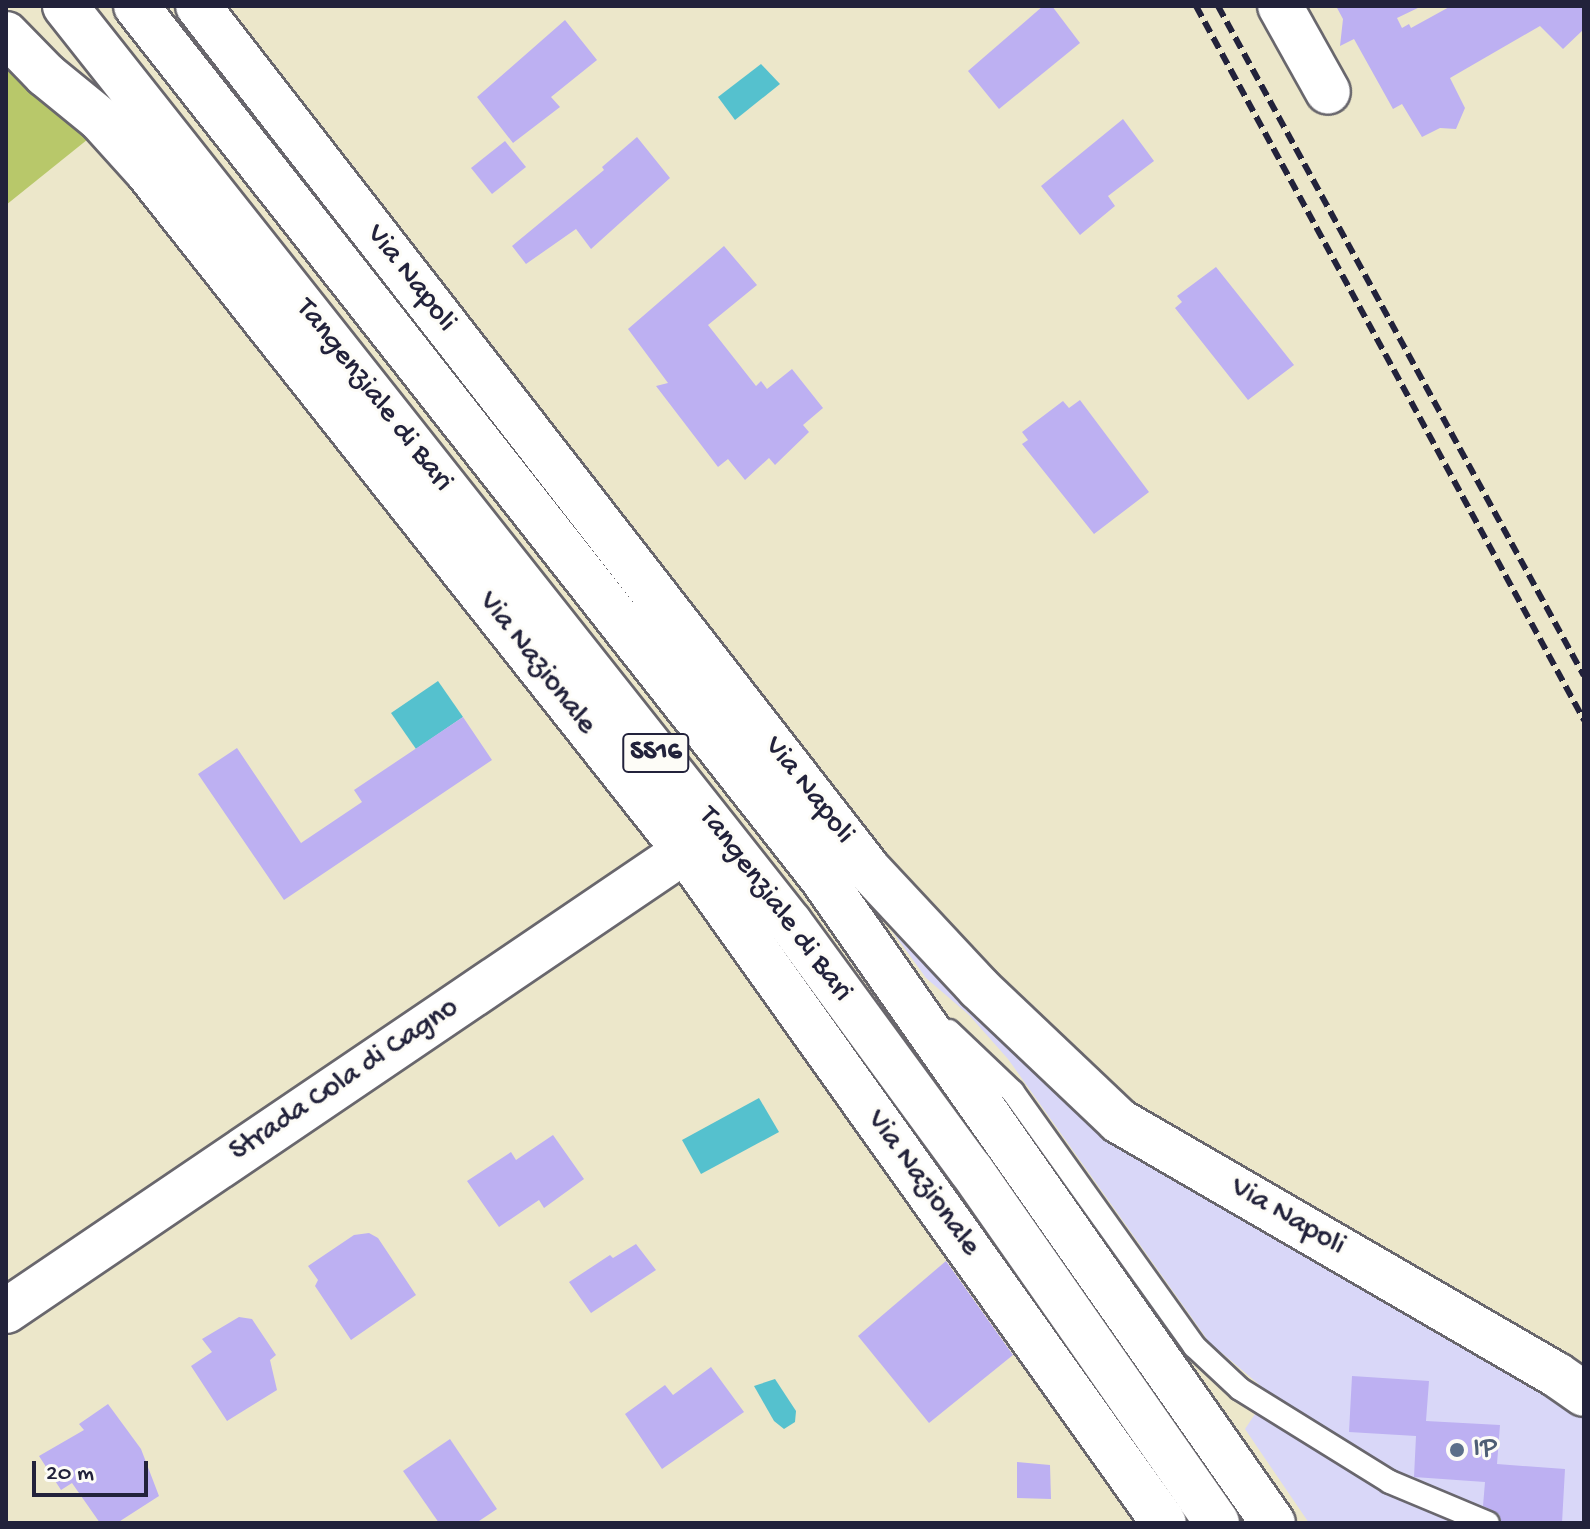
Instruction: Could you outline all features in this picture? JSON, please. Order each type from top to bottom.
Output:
[{"type":"main road","name":"Tangenziale di Bari","points":[[65,6],[790,923],[971,1170],[1217,1523]]},
{"type":"main road","name":"Tangenziale di Bari","points":[[136,6],[822,878],[898,982],[1273,1523]]},
{"type":"main road","name":"Via Napoli","points":[[198,6],[869,870],[979,988],[1119,1121],[1557,1375],[1584,1394]]},
{"type":"main road","points":[[1280,6],[1328,92]]},
{"type":"main road","name":"Via Nazionale","points":[[6,34],[46,75],[100,119],[147,171],[685,851],[1164,1523]]},
{"type":"main road","name":"Strada Cola di Cagno","points":[[6,1311],[685,851]]},
{"type":"lane","points":[[898,982],[1013,1092],[1194,1346],[1240,1389],[1390,1482],[1488,1523]]},
{"type":"shaded area","points":[[861,888],[1063,1093],[1562,1397],[1584,1416],[1584,1523],[1309,1523],[1245,1429],[1269,1393],[1209,1342],[1008,1059],[969,1015],[926,978]]},
{"type":"green space","points":[[6,12],[103,127],[6,205]]},
{"type":"water","points":[[761,64],[780,84],[735,120],[718,97]]},
{"type":"water","points":[[438,681],[463,717],[416,749],[391,713]]},
{"type":"water","points":[[759,1098],[779,1132],[701,1174],[682,1140]]},
{"type":"water","points":[[775,1379],[796,1411],[795,1422],[784,1429],[774,1421],[754,1386]]},
{"type":"building","points":[[1043,6],[1052,6],[1080,43],[999,109],[968,71]]},
{"type":"building","points":[[1336,6],[1422,6],[1397,18],[1402,28],[1409,24],[1411,28],[1451,6],[1584,6],[1584,29],[1563,49],[1540,26],[1450,78],[1465,108],[1456,129],[1440,128],[1422,137],[1402,104],[1393,109],[1354,39],[1340,46],[1343,19]]},
{"type":"building","points":[[565,20],[597,60],[551,97],[560,107],[513,143],[477,97]]},
{"type":"building","points":[[1123,119],[1154,161],[1108,196],[1115,206],[1080,235],[1041,186]]},
{"type":"building","points":[[637,137],[670,178],[591,249],[576,229],[526,264],[512,246],[604,170],[602,167]]},
{"type":"building","points":[[505,141],[526,167],[492,194],[471,168]]},
{"type":"building","points":[[724,246],[757,285],[708,325],[756,386],[761,381],[767,389],[792,369],[823,408],[803,425],[809,432],[775,465],[769,458],[745,480],[728,459],[718,467],[656,386],[668,383],[628,329]]},
{"type":"building","points":[[1216,267],[1294,365],[1248,400],[1175,308],[1182,302],[1177,296]]},
{"type":"building","points":[[1080,400],[1149,492],[1094,534],[1022,444],[1028,440],[1022,432],[1063,401],[1069,408]]},
{"type":"building","points":[[463,717],[492,760],[284,900],[198,774],[237,748],[301,843],[362,802],[354,790]]},
{"type":"building","points":[[553,1135],[584,1179],[544,1208],[539,1200],[499,1227],[467,1181],[511,1152],[516,1160]]},
{"type":"building","points":[[369,1233],[378,1238],[416,1295],[351,1340],[315,1286],[318,1280],[308,1266],[354,1235]]},
{"type":"building","points":[[636,1244],[656,1270],[591,1313],[569,1282],[610,1255],[613,1258]]},
{"type":"building","points":[[946,1261],[1013,1355],[929,1423],[858,1336]]},
{"type":"building","points":[[239,1317],[252,1319],[276,1355],[270,1360],[277,1390],[227,1421],[191,1366],[212,1352],[202,1339]]},
{"type":"building","points":[[711,1367],[744,1412],[662,1469],[625,1414],[665,1385],[673,1395]]},
{"type":"building","name":"IP","points":[[1352,1376],[1429,1381],[1426,1421],[1500,1425],[1497,1464],[1565,1469],[1562,1523],[1502,1523],[1499,1514],[1483,1506],[1485,1482],[1414,1477],[1416,1436],[1349,1432]]},
{"type":"building","points":[[108,1404],[141,1449],[159,1496],[117,1523],[100,1523],[72,1483],[61,1490],[39,1456],[84,1430],[79,1424]]},
{"type":"building","points":[[450,1439],[497,1509],[476,1523],[439,1523],[403,1471]]},
{"type":"building","points":[[1017,1462],[1050,1465],[1051,1499],[1017,1498]]},
{"type":"railway","points":[[1196,6],[1584,720]]},
{"type":"railway","points":[[1218,6],[1584,676]]},
{"type":"place","name":"IP","points":[[1457,1450]]}]
